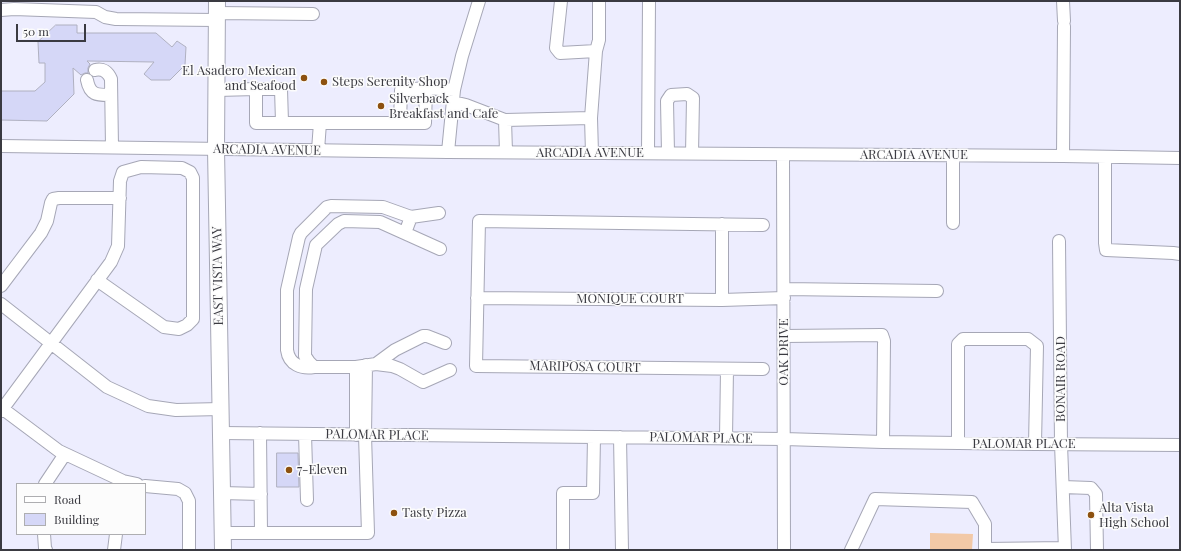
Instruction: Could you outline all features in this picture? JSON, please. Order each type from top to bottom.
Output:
[{"type":"main road","name":"EAST VISTA WAY","points":[[217,11],[216,149],[223,550]]},
{"type":"street","points":[[448,152],[454,90],[462,56],[479,1]]},
{"type":"street","points":[[561,1],[556,48],[560,53],[596,51]]},
{"type":"street","points":[[592,153],[592,118],[596,51],[599,40],[599,1]]},
{"type":"street","points":[[648,153],[649,1]]},
{"type":"street","points":[[1063,1],[1063,156]]},
{"type":"street","points":[[1,10],[87,11],[96,12],[105,17],[116,19],[217,11],[314,14]]},
{"type":"street","points":[[95,70],[104,70],[109,74],[111,79],[112,147]]},
{"type":"street","points":[[87,80],[93,93],[97,95],[111,95]]},
{"type":"street","points":[[400,122],[401,90],[426,88],[454,90]]},
{"type":"street","points":[[256,89],[256,123],[425,123],[426,88]]},
{"type":"street","points":[[216,90],[281,89],[282,122]]},
{"type":"street","points":[[668,154],[667,101],[671,95],[687,94],[693,98],[692,154]]},
{"type":"street","points":[[453,102],[466,105],[505,120],[592,118]]},
{"type":"street","points":[[505,120],[506,152]]},
{"type":"street","points":[[318,150],[320,123]]},
{"type":"street","name":"ARCADIA AVENUE","points":[[1,146],[448,152],[1180,158]]},
{"type":"street","name":"OAK DRIVE","points":[[782,154],[784,294],[784,550]]},
{"type":"street","points":[[953,155],[953,223]]},
{"type":"street","points":[[1105,157],[1106,250],[1173,252],[1180,254]]},
{"type":"street","points":[[98,280],[164,327],[179,329],[187,325],[193,318],[193,178],[190,172],[182,168],[141,167],[123,172],[120,181],[118,246],[111,262],[2,410],[59,451],[123,483]]},
{"type":"street","points":[[1,286],[41,233],[47,222],[53,199],[120,198]]},
{"type":"street","points":[[439,213],[412,217],[389,208],[376,206],[327,207],[301,233],[287,290],[287,354],[296,365],[301,367],[366,365],[396,368],[423,382],[450,370]]},
{"type":"street","points":[[405,233],[412,217]]},
{"type":"street","points":[[314,367],[305,356],[307,284],[316,245],[341,222],[380,222],[440,249]]},
{"type":"street","points":[[477,298],[479,222],[763,225]]},
{"type":"street","points":[[722,224],[722,300]]},
{"type":"street","name":"BONAIR ROAD","points":[[1059,241],[1061,444],[1065,549]]},
{"type":"street","points":[[289,280],[307,284]]},
{"type":"street","name":"MONIQUE COURT","points":[[477,298],[722,300],[784,294],[937,291]]},
{"type":"street","name":"MARIPOSA COURT","points":[[477,298],[476,366],[763,370]]},
{"type":"street","points":[[1,304],[107,387],[148,406],[176,410],[221,409]]},
{"type":"street","points":[[366,365],[423,336],[427,336],[444,343]]},
{"type":"street","points":[[784,336],[882,336],[884,341],[883,442]]},
{"type":"street","points":[[958,443],[958,344],[963,339],[1028,339],[1037,346],[1035,444]]},
{"type":"street","points":[[222,533],[368,533],[360,435],[366,365]]},
{"type":"street","points":[[726,438],[727,369]]},
{"type":"street","name":"PALOMAR PLACE","points":[[221,433],[726,438],[883,442],[1180,445]]},
{"type":"street","points":[[260,433],[261,533]]},
{"type":"street","points":[[305,434],[308,500]]},
{"type":"street","points":[[564,550],[563,493],[593,493],[594,437]]},
{"type":"street","points":[[620,437],[622,550]]},
{"type":"street","points":[[46,483],[65,454]]},
{"type":"street","points":[[146,486],[178,489],[185,493],[189,501],[189,549]]},
{"type":"street","points":[[1063,487],[1092,488],[1096,494],[1097,550]]},
{"type":"street","points":[[222,493],[261,494]]},
{"type":"street","points":[[851,550],[875,499],[972,502],[985,524],[985,550],[1065,549]]},
{"type":"street","points":[[44,535],[46,550]]},
{"type":"street","points":[[114,550],[116,535]]},
{"type":"shaded area","points":[[930,533],[973,534],[972,550],[930,550]]},
{"type":"building","points":[[56,25],[77,25],[77,33],[156,33],[172,47],[177,41],[186,47],[185,65],[170,80],[151,80],[144,74],[154,62],[87,61],[90,64],[88,73],[81,75],[73,68],[74,94],[47,121],[1,120],[1,91],[35,91],[45,82],[45,63],[39,63],[38,42]]},
{"type":"building","name":"7-Eleven","points":[[277,453],[298,453],[299,487],[277,487]]},
{"type":"place","name":"El Asadero Mexican and Seafood","points":[[304,78]]},
{"type":"place","name":"Steps Serenity Shop","points":[[324,82]]},
{"type":"place","name":"Silverback Breakfast and Cafe","points":[[381,106]]},
{"type":"place","name":"7-Eleven","points":[[289,470]]},
{"type":"place","name":"Tasty Pizza","points":[[394,513]]},
{"type":"place","name":"Alta Vista High School","points":[[1091,515]]}]
